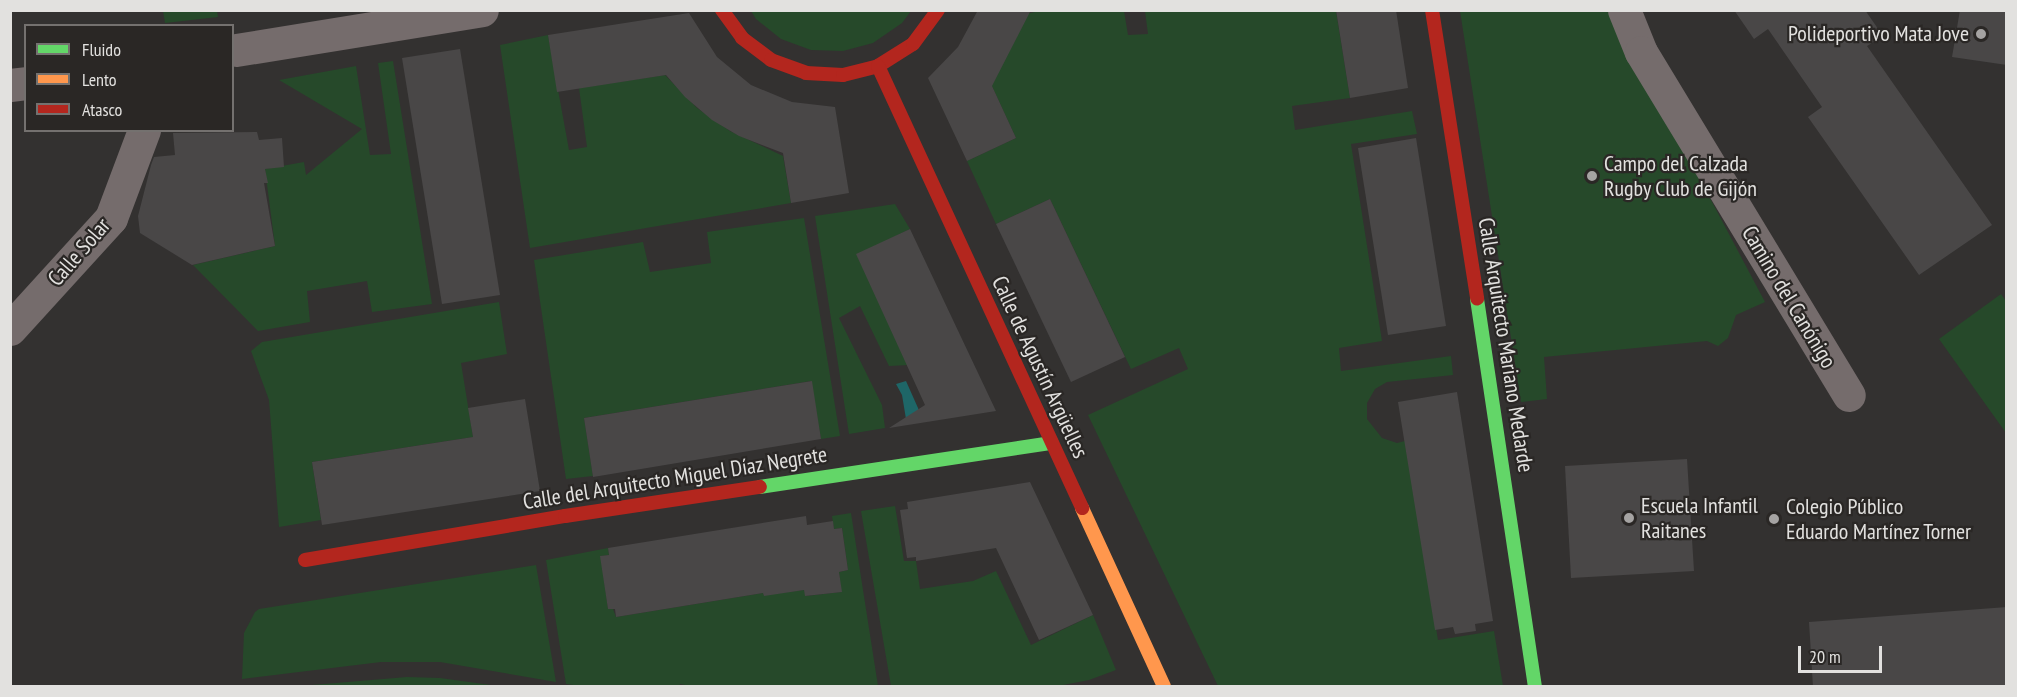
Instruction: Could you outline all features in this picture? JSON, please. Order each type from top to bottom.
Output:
[{"type":"street","points":[[236,50],[482,10]]},
{"type":"street","points":[[722,10],[742,38],[771,60],[806,73],[843,75],[878,66],[913,44],[938,10]]},
{"type":"street","name":"Calle Arquitecto Mariano Medarde","points":[[1432,10],[1498,426],[1535,687]]},
{"type":"street","name":"Camino del Canónigo","points":[[1624,10],[1641,52],[1849,395]]},
{"type":"street","name":"Calle de Agustín Argüelles","points":[[878,66],[1164,687]]},
{"type":"street","name":"Calle Solar","points":[[10,329],[111,218],[143,132]]},
{"type":"street","name":"Calle del Arquitecto Miguel Díaz Negrete","points":[[305,560],[557,517],[1052,443]]},
{"type":"green space","points":[[1044,10],[1124,11],[1128,35],[1148,34],[1145,11],[1336,11],[1350,98],[1292,106],[1295,130],[1412,111],[1417,134],[1351,144],[1382,341],[1339,348],[1341,371],[1451,356],[1453,375],[1387,382],[1375,389],[1367,403],[1367,419],[1382,438],[1397,443],[1405,441],[1438,640],[1494,631],[1503,686],[1218,686],[1088,415],[1188,369],[1179,348],[1131,369],[1050,199],[996,224],[967,161],[1016,138],[990,82],[1026,14]]},
{"type":"green space","points":[[163,11],[217,11],[218,17],[165,23]]},
{"type":"green space","points":[[751,11],[911,11],[902,23],[873,43],[843,51],[811,50],[781,39],[756,19]]},
{"type":"green space","name":"Campo del Calzada Rugby Club de Gijón","points":[[1460,11],[1616,11],[1632,51],[1765,302],[1736,315],[1728,338],[1718,346],[1707,341],[1544,357],[1547,399],[1521,402]]},
{"type":"green space","points":[[548,35],[569,150],[587,147],[579,88],[665,75],[697,108],[730,131],[783,156],[791,203],[530,248],[500,45]]},
{"type":"green space","points":[[393,61],[432,304],[372,312],[367,281],[307,291],[310,322],[258,331],[193,265],[275,246],[265,169],[304,162],[306,175],[362,129],[279,80],[356,66],[370,155],[391,154],[378,63]]},
{"type":"green space","points":[[895,204],[910,229],[857,255],[909,365],[889,366],[860,306],[839,318],[882,405],[885,428],[849,434],[815,216]]},
{"type":"green space","points":[[804,218],[840,436],[821,439],[811,381],[584,418],[593,476],[566,479],[534,260],[643,242],[650,272],[711,263],[707,232]]},
{"type":"green space","points":[[2001,294],[2006,301],[2006,433],[1939,339]]},
{"type":"green space","points":[[499,302],[507,354],[461,363],[473,437],[312,462],[321,520],[279,527],[269,400],[251,351],[262,342]]},
{"type":"green space","points":[[895,506],[904,561],[916,561],[920,589],[973,581],[996,571],[1031,645],[1093,615],[1116,670],[1089,680],[1058,686],[891,686],[861,511]]},
{"type":"green space","points":[[851,513],[878,686],[690,686],[680,684],[679,686],[581,686],[566,684],[546,560],[608,548],[609,555],[601,556],[608,609],[613,609],[616,617],[763,593],[764,595],[804,590],[806,596],[841,592],[839,572],[848,570],[842,528],[834,529],[832,516]]},
{"type":"green space","points":[[536,565],[556,682],[440,662],[381,662],[242,679],[244,633],[255,612],[259,609]]},
{"type":"green space","points":[[407,677],[440,678],[498,686],[300,686]]},
{"type":"water","points":[[906,381],[922,417],[906,419],[902,395],[896,384]]},
{"type":"building","points":[[978,10],[1031,10],[992,86],[1016,138],[967,161],[928,78],[958,47]]},
{"type":"building","points":[[1336,10],[1396,10],[1408,88],[1350,98]]},
{"type":"building","points":[[1734,10],[1865,10],[1883,36],[1867,46],[1992,225],[1919,275],[1808,117],[1822,107],[1768,29],[1754,39]]},
{"type":"building","name":"Polideportivo Mata Jove","points":[[1960,10],[2007,10],[2007,65],[1952,57]]},
{"type":"building","points":[[689,13],[717,57],[751,85],[792,102],[835,107],[849,193],[791,203],[783,153],[739,136],[712,120],[685,97],[666,75],[557,92],[548,35]]},
{"type":"building","points":[[460,49],[500,295],[442,304],[402,58]]},
{"type":"building","points":[[257,132],[259,140],[282,138],[284,167],[265,169],[268,183],[264,183],[275,246],[192,265],[140,233],[138,216],[151,165],[154,157],[175,155],[173,133]]},
{"type":"building","points":[[1416,138],[1446,326],[1388,335],[1358,148]]},
{"type":"building","points":[[1050,199],[1125,357],[1071,382],[996,224]]},
{"type":"building","points":[[910,229],[996,411],[889,428],[925,405],[856,254]]},
{"type":"building","points":[[812,381],[821,439],[593,477],[584,418]]},
{"type":"building","points":[[1457,392],[1493,621],[1475,624],[1476,631],[1455,634],[1453,627],[1435,630],[1398,402]]},
{"type":"building","points":[[525,399],[540,491],[322,525],[312,462],[473,437],[468,408]]},
{"type":"building","name":"Escuela Infantil Raitanes","points":[[1687,459],[1694,571],[1571,578],[1565,466]]},
{"type":"building","points":[[1030,482],[1093,615],[1039,640],[996,548],[916,561],[916,557],[907,558],[900,510],[908,509],[907,502]]},
{"type":"building","points":[[806,516],[807,525],[833,521],[834,529],[842,528],[848,570],[839,572],[842,592],[805,596],[804,590],[764,596],[763,593],[616,617],[615,609],[608,609],[600,556],[609,555],[608,548]]},
{"type":"building","points":[[2007,607],[2007,687],[1813,687],[1809,622]]},
{"type":"traffic: fast","points":[[1477,299],[1535,686]]},
{"type":"traffic: fast","points":[[760,487],[1052,443]]},
{"type":"traffic: slow","points":[[1082,508],[1164,686]]},
{"type":"traffic: jam","points":[[722,10],[742,38],[771,60],[806,73],[843,75],[878,66],[913,44],[938,10]]},
{"type":"traffic: jam","points":[[1432,10],[1477,299]]},
{"type":"traffic: jam","points":[[878,66],[1082,508]]},
{"type":"traffic: jam","points":[[305,560],[565,516],[760,487]]},
{"type":"place","name":"Polideportivo Mata Jove","points":[[1981,34]]},
{"type":"place","name":"Campo del Calzada Rugby Club de Gijón","points":[[1592,176]]},
{"type":"place","name":"Escuela Infantil Raitanes","points":[[1629,518]]},
{"type":"place","name":"Colegio Público Eduardo Martínez Torner","points":[[1774,519]]}]
